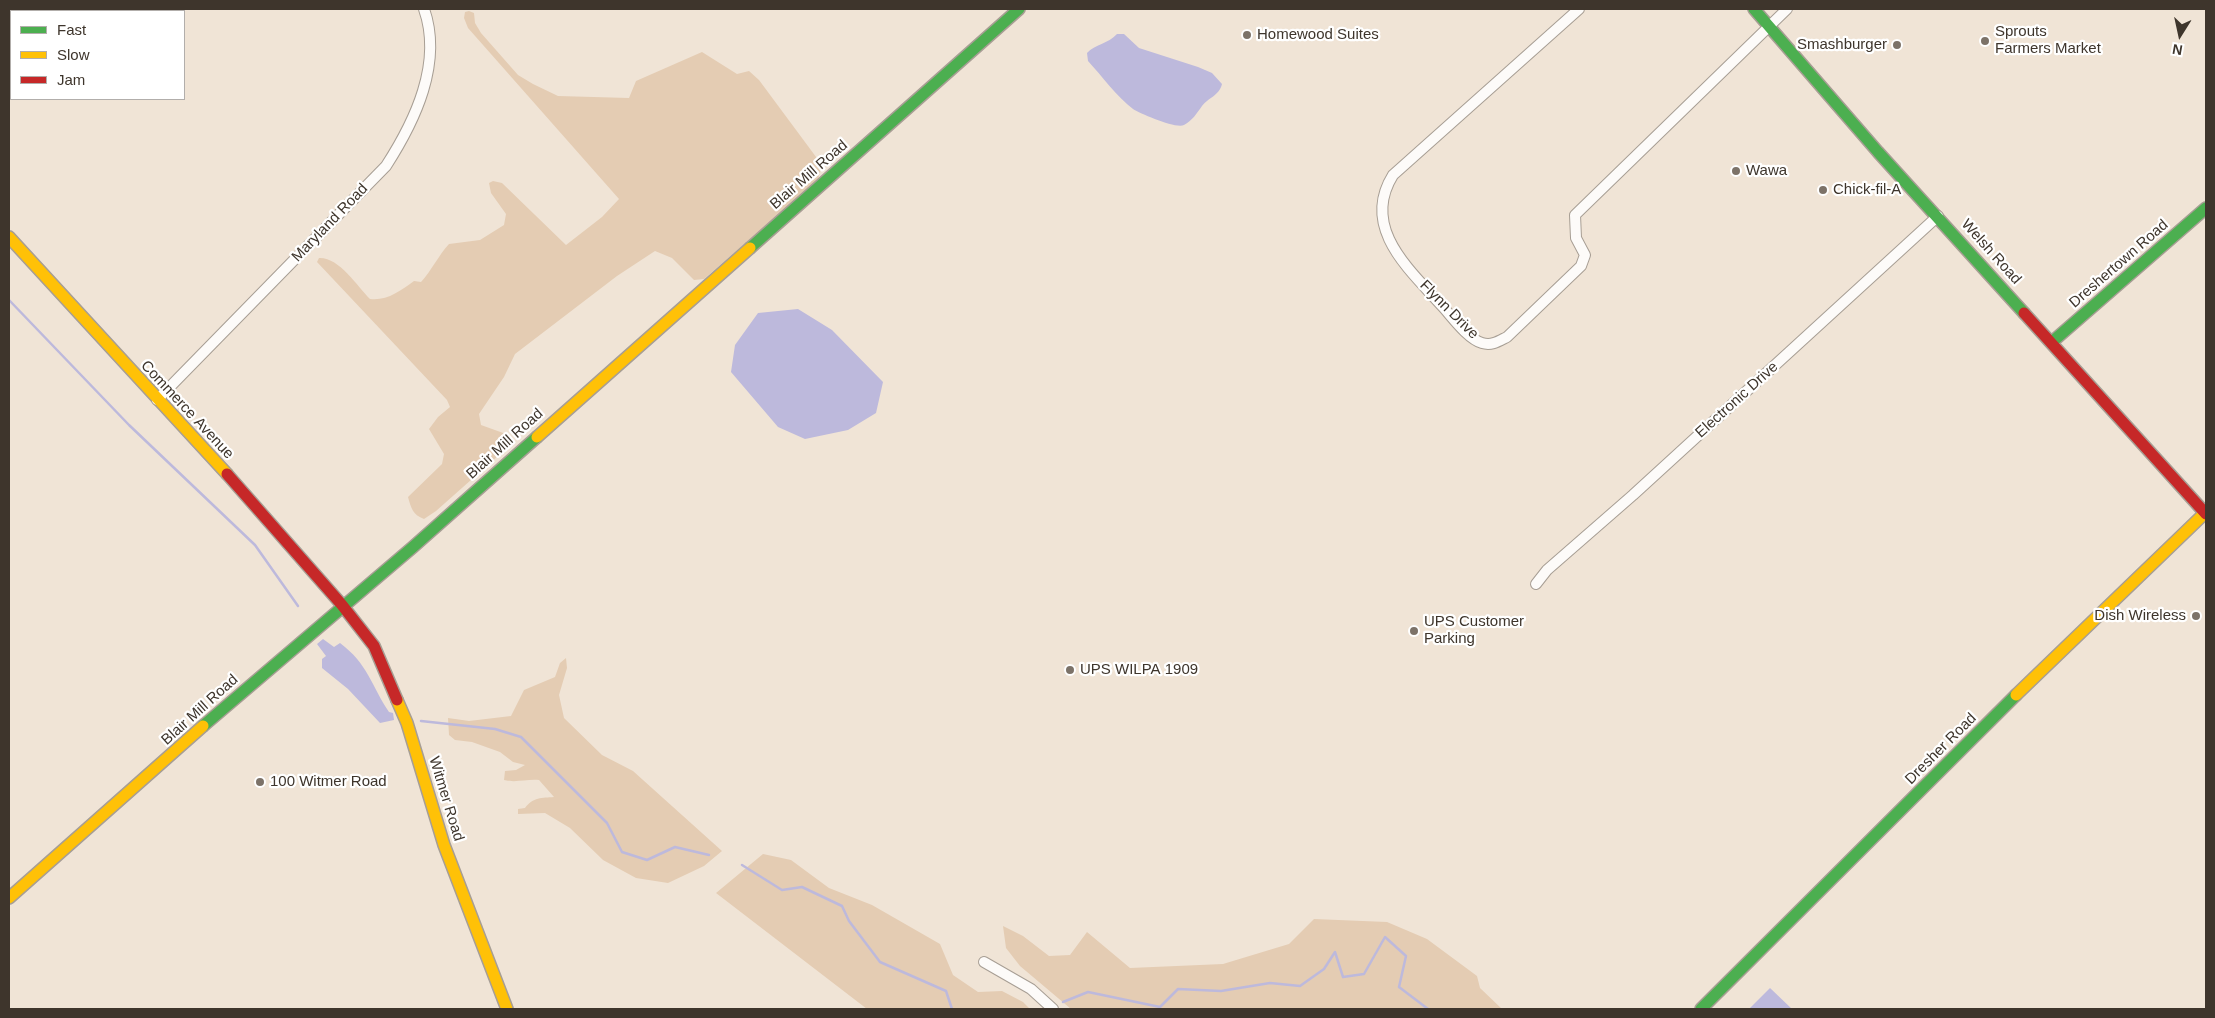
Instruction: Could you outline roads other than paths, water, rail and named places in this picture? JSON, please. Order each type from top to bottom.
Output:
[{"type":"main road","name":"Blair Mill Road","points":[[9,898],[342,605],[413,547],[1019,9]]},
{"type":"main road","name":"Welsh Road","points":[[1754,9],[1878,152],[2206,513]]},
{"type":"main road","name":"Dreshertown Road","points":[[2052,342],[2206,208]]},
{"type":"main road","name":"Commerce Avenue","points":[[9,237],[270,522],[342,605]]},
{"type":"main road","name":"Dresher Road","points":[[1701,1009],[2002,708],[2206,513]]},
{"type":"main road","name":"Witmer Road","points":[[342,605],[374,646],[402,711],[444,845],[507,1009]]},
{"type":"street","name":"Maryland Road","points":[[157,400],[386,166],[405,136],[422,99],[429,59],[427,18],[424,9]]},
{"type":"street","name":"Flynn Drive","points":[[1580,9],[1393,175],[1388,184],[1382,217],[1390,244],[1403,262],[1445,309],[1477,341],[1484,344],[1493,344],[1508,337],[1581,266],[1586,255],[1576,238],[1575,215],[1705,90],[1768,25]]},
{"type":"street","points":[[1768,25],[1786,9]]},
{"type":"street","name":"Electronic Drive","points":[[1536,584],[1547,570],[1938,216]]},
{"type":"street","points":[[984,962],[1031,990],[1053,1009]]},
{"type":"waterway","points":[[9,300],[129,425],[255,545],[298,606]]},
{"type":"waterway","points":[[421,721],[495,729],[521,737],[607,823],[622,852],[647,860],[675,847],[709,855]]},
{"type":"waterway","points":[[742,865],[782,890],[802,887],[842,906],[849,921],[880,962],[946,991],[952,1009]]},
{"type":"waterway","points":[[1063,1002],[1088,992],[1160,1007],[1178,989],[1221,991],[1270,983],[1300,986],[1324,969],[1335,952],[1343,977],[1364,974],[1385,937],[1406,956],[1399,987],[1428,1009]]},
{"type":"place","name":"Homewood Suites","points":[[1247,35]]},
{"type":"place","name":"Sprouts Farmers Market","points":[[1985,41]]},
{"type":"place","name":"Smashburger","points":[[1897,45]]},
{"type":"place","name":"Wawa","points":[[1736,171]]},
{"type":"place","name":"Chick-fil-A","points":[[1823,190]]},
{"type":"place","name":"Dish Wireless","points":[[2196,616]]},
{"type":"place","name":"UPS Customer Parking","points":[[1414,631]]},
{"type":"place","name":"UPS WILPA 1909","points":[[1070,670]]},
{"type":"place","name":"100 Witmer Road","points":[[260,782]]}]
